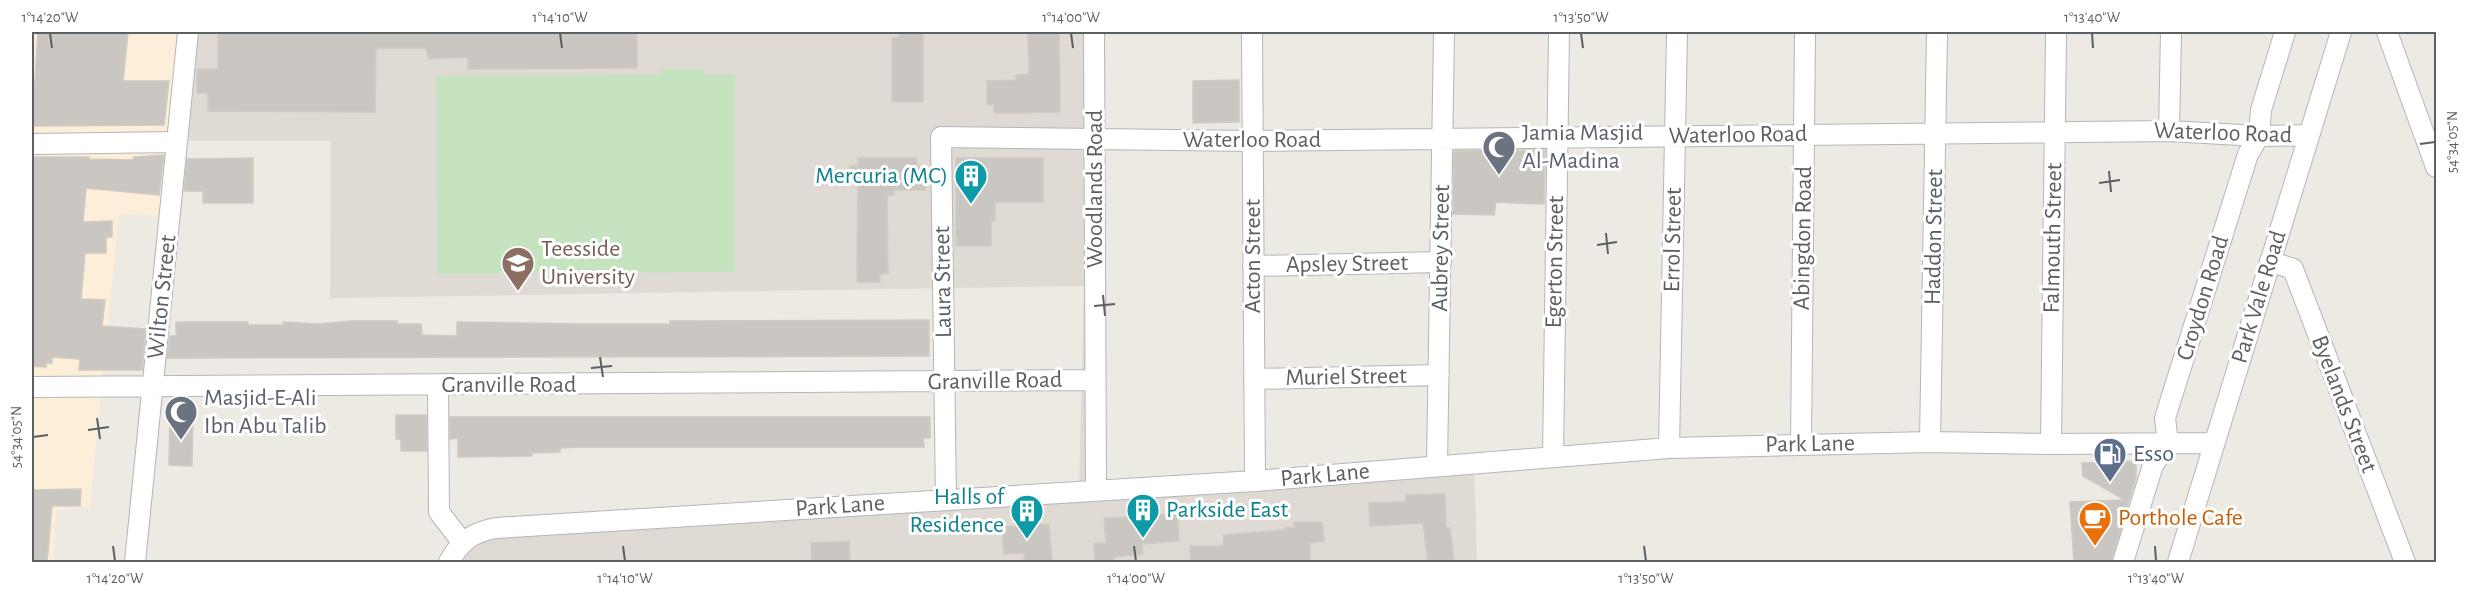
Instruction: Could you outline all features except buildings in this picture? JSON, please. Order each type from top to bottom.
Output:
[{"type":"street","name":"Wilton Street","points":[[135,562],[188,32]]},
{"type":"street","name":"Woodlands Road","points":[[1094,32],[1096,490]]},
{"type":"street","name":"Acton Street","points":[[1252,32],[1255,481]]},
{"type":"street","name":"Aubrey Street","points":[[1437,465],[1444,32]]},
{"type":"street","name":"Egerton Street","points":[[1553,457],[1558,32]]},
{"type":"street","name":"Errol Street","points":[[1669,448],[1677,32]]},
{"type":"street","name":"Abingdon Road","points":[[1801,445],[1805,32]]},
{"type":"street","name":"Haddon Street","points":[[1930,442],[1937,32]]},
{"type":"street","name":"Falmouth Street","points":[[2051,444],[2056,32]]},
{"type":"street","points":[[2169,131],[2171,32]]},
{"type":"street","name":"Croydon Road","points":[[2168,444],[2165,418],[2248,154],[2259,136],[2261,110],[2285,32]]},
{"type":"street","name":"Park Vale Road","points":[[2178,562],[2341,32]]},
{"type":"street","points":[[2387,32],[2436,167]]},
{"type":"street","name":"Waterloo Road","points":[[941,137],[1253,141],[2169,131],[2259,136],[2308,135]]},
{"type":"street","name":"Laura Street","points":[[941,137],[946,500]]},
{"type":"street","points":[[32,144],[177,142]]},
{"type":"street","name":"Byelands Street","points":[[2270,261],[2293,269],[2405,562]]},
{"type":"street","name":"Apsley Street","points":[[1253,266],[1441,262]]},
{"type":"street","name":"Muriel Street","points":[[1254,379],[1439,375]]},
{"type":"street","name":"Granville Road","points":[[32,387],[1095,380]]},
{"type":"street","points":[[438,386],[439,512],[462,542],[450,561]]},
{"type":"street","name":"Park Lane","points":[[462,542],[478,531],[496,528],[1255,481],[1669,448],[1930,442],[2214,443]]},
{"type":"street","points":[[2122,562],[2153,465],[2168,444]]},
{"type":"shaded area","points":[[32,32],[185,32],[167,216],[119,214],[90,507],[56,510],[54,562],[32,562]]},
{"type":"shaded area","name":"Teesside University","points":[[194,32],[1096,32],[1096,490],[1474,462],[1477,562],[450,562],[496,528],[1079,491],[1084,286],[330,298],[331,141],[188,141]]},
{"type":"green space","points":[[661,69],[704,69],[704,75],[735,74],[735,272],[437,274],[436,76],[660,75]]},
{"type":"place","name":"Jamia Masjid Al-Madina","points":[[1499,176]]},
{"type":"place","name":"Mercuria (MC)","points":[[971,205]]},
{"type":"place","name":"Teesside University","points":[[518,292]]},
{"type":"place","name":"Masjid-E-Ali Ibn Abu Talib","points":[[181,441]]},
{"type":"place","name":"Esso","points":[[2110,483]]},
{"type":"place","name":"Parkside East","points":[[1143,539]]},
{"type":"place","name":"Halls of Residence","points":[[1027,540]]},
{"type":"place","name":"Porthole Cafe","points":[[2095,547]]}]
